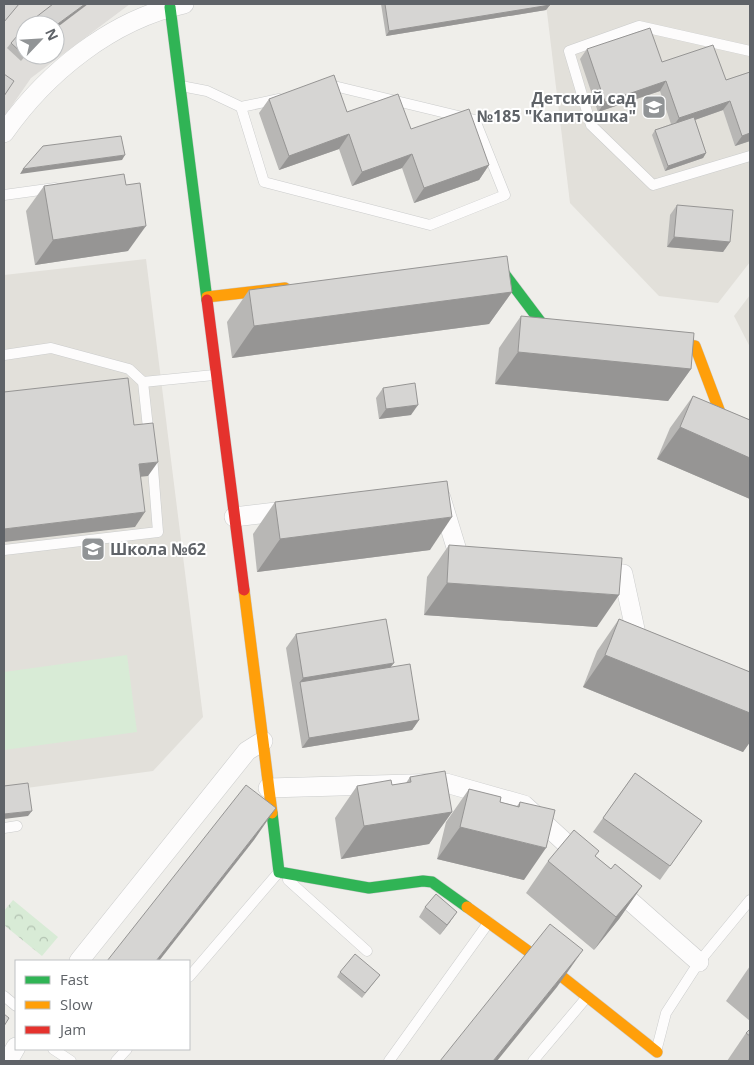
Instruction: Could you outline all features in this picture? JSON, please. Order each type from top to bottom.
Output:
[{"type":"street","points":[[4,133],[55,75],[91,46],[129,24],[177,5],[180,86],[279,872],[369,888],[423,881],[432,882],[489,921],[588,995],[658,1057]]},
{"type":"street","points":[[468,268],[497,264],[542,325],[580,330]]},
{"type":"street","points":[[207,297],[294,287]]},
{"type":"street","points":[[647,339],[696,346],[724,423],[750,435]]},
{"type":"street","points":[[422,495],[440,493],[460,557],[488,560]]},
{"type":"street","points":[[234,517],[310,508]]},
{"type":"street","points":[[575,569],[622,574],[638,643],[664,653]]},
{"type":"street","points":[[81,960],[248,751],[263,741]]},
{"type":"street","points":[[268,788],[446,783],[524,805],[699,962]]},
{"type":"street","points":[[8,1061],[15,1049]]},
{"type":"lane","points":[[750,51],[639,26],[569,51],[591,125],[653,185],[750,156]]},
{"type":"lane","points":[[180,86],[207,91],[241,107],[288,97]]},
{"type":"lane","points":[[241,107],[264,182],[430,225],[505,195],[475,120],[334,86],[316,90]]},
{"type":"lane","points":[[4,195],[63,186]]},
{"type":"lane","points":[[4,355],[51,348],[129,369],[143,382],[158,518],[158,532],[4,550]]},
{"type":"lane","points":[[143,382],[216,375]]},
{"type":"lane","points":[[4,828],[17,826]]},
{"type":"lane","points":[[190,976],[279,872],[367,951]]},
{"type":"lane","points":[[658,1057],[666,1013],[699,962],[750,900]]},
{"type":"lane","points":[[389,1061],[489,921]]},
{"type":"lane","points":[[533,1061],[588,995]]},
{"type":"lane","points":[[4,996],[15,1005]]},
{"type":"lane","points":[[55,1050],[70,1061]]},
{"type":"lane","points":[[116,1061],[126,1050]]},
{"type":"shaded area","points":[[4,4],[130,4],[65,53],[65,15],[15,15],[15,65],[48,65],[31,78],[4,117]]},
{"type":"shaded area","name":"Детский сад №185 \"Капитошка\"","points":[[546,4],[750,4],[750,262],[718,303],[659,296],[570,203]]},
{"type":"shaded area","name":"Школа №62","points":[[146,259],[203,717],[153,771],[4,791],[4,275]]},
{"type":"shaded area","points":[[750,295],[750,347],[734,316]]},
{"type":"green space","points":[[127,655],[137,732],[4,750],[4,672]]},
{"type":"green space","points":[[13,900],[58,937],[42,956],[4,925],[4,911]]},
{"type":"building","points":[[4,4],[19,4],[4,22]]},
{"type":"building","points":[[53,4],[85,4],[65,19],[65,15],[39,15]]},
{"type":"building","points":[[385,4],[550,4],[550,5],[389,31]]},
{"type":"building","points":[[650,28],[662,62],[713,45],[726,80],[750,72],[750,133],[742,136],[730,101],[679,118],[666,81],[605,102],[587,49]]},
{"type":"building","points":[[15,38],[15,47],[11,43]]},
{"type":"building","points":[[4,74],[14,81],[4,96]]},
{"type":"building","points":[[334,75],[347,112],[398,94],[411,129],[469,109],[489,165],[424,188],[412,154],[362,172],[349,134],[289,156],[269,99]]},
{"type":"building","points":[[694,117],[706,153],[668,166],[655,130]]},
{"type":"building","points":[[121,136],[125,155],[23,169],[43,146]]},
{"type":"building","points":[[124,174],[126,185],[140,183],[146,226],[53,240],[44,186]]},
{"type":"building","points":[[677,205],[733,210],[730,242],[674,237]]},
{"type":"building","points":[[507,256],[512,292],[254,326],[249,290]]},
{"type":"building","points":[[521,316],[694,333],[691,369],[518,352]]},
{"type":"building","points":[[128,378],[134,425],[153,423],[158,462],[139,464],[145,512],[4,529],[4,392]]},
{"type":"building","points":[[415,383],[418,405],[386,409],[383,388]]},
{"type":"building","points":[[693,396],[750,420],[750,458],[680,427]]},
{"type":"building","points":[[447,481],[452,517],[280,539],[275,502]]},
{"type":"building","points":[[449,545],[622,558],[619,595],[447,583]]},
{"type":"building","points":[[386,619],[394,663],[303,678],[296,634]]},
{"type":"building","points":[[619,619],[750,672],[750,713],[605,655]]},
{"type":"building","points":[[410,664],[419,720],[309,738],[300,682]]},
{"type":"building","points":[[445,771],[452,812],[364,826],[357,786],[391,780],[392,785],[411,782],[410,777]]},
{"type":"building","points":[[635,773],[702,821],[670,866],[603,818]]},
{"type":"building","points":[[28,783],[32,811],[4,814],[4,786]]},
{"type":"building","points":[[246,785],[276,808],[157,960],[108,960]]},
{"type":"building","points":[[469,789],[501,797],[500,802],[519,807],[520,802],[555,810],[546,848],[460,827]]},
{"type":"building","points":[[574,830],[599,851],[595,856],[611,869],[615,864],[642,886],[616,917],[548,861]]},
{"type":"building","points":[[436,894],[457,912],[447,925],[425,907]]},
{"type":"building","points":[[550,924],[583,950],[493,1061],[440,1061]]},
{"type":"building","points":[[355,954],[380,975],[365,993],[340,972]]},
{"type":"building","points":[[4,1014],[9,1018],[4,1026]]},
{"type":"traffic: fast","points":[[170,7],[207,300]]},
{"type":"traffic: fast","points":[[481,266],[497,264],[543,325],[571,329]]},
{"type":"traffic: fast","points":[[272,813],[279,872],[369,888],[423,881],[432,882],[467,907]]},
{"type":"traffic: slow","points":[[207,297],[285,288]]},
{"type":"traffic: slow","points":[[655,340],[695,346],[724,423],[750,435]]},
{"type":"traffic: slow","points":[[244,590],[272,813]]},
{"type":"traffic: slow","points":[[467,907],[546,964],[657,1052]]},
{"type":"traffic: jam","points":[[207,300],[244,590]]},
{"type":"place","name":"Детский сад №185 \"Капитошка\"","points":[[654,107]]},
{"type":"place","name":"Школа №62","points":[[93,549]]}]
